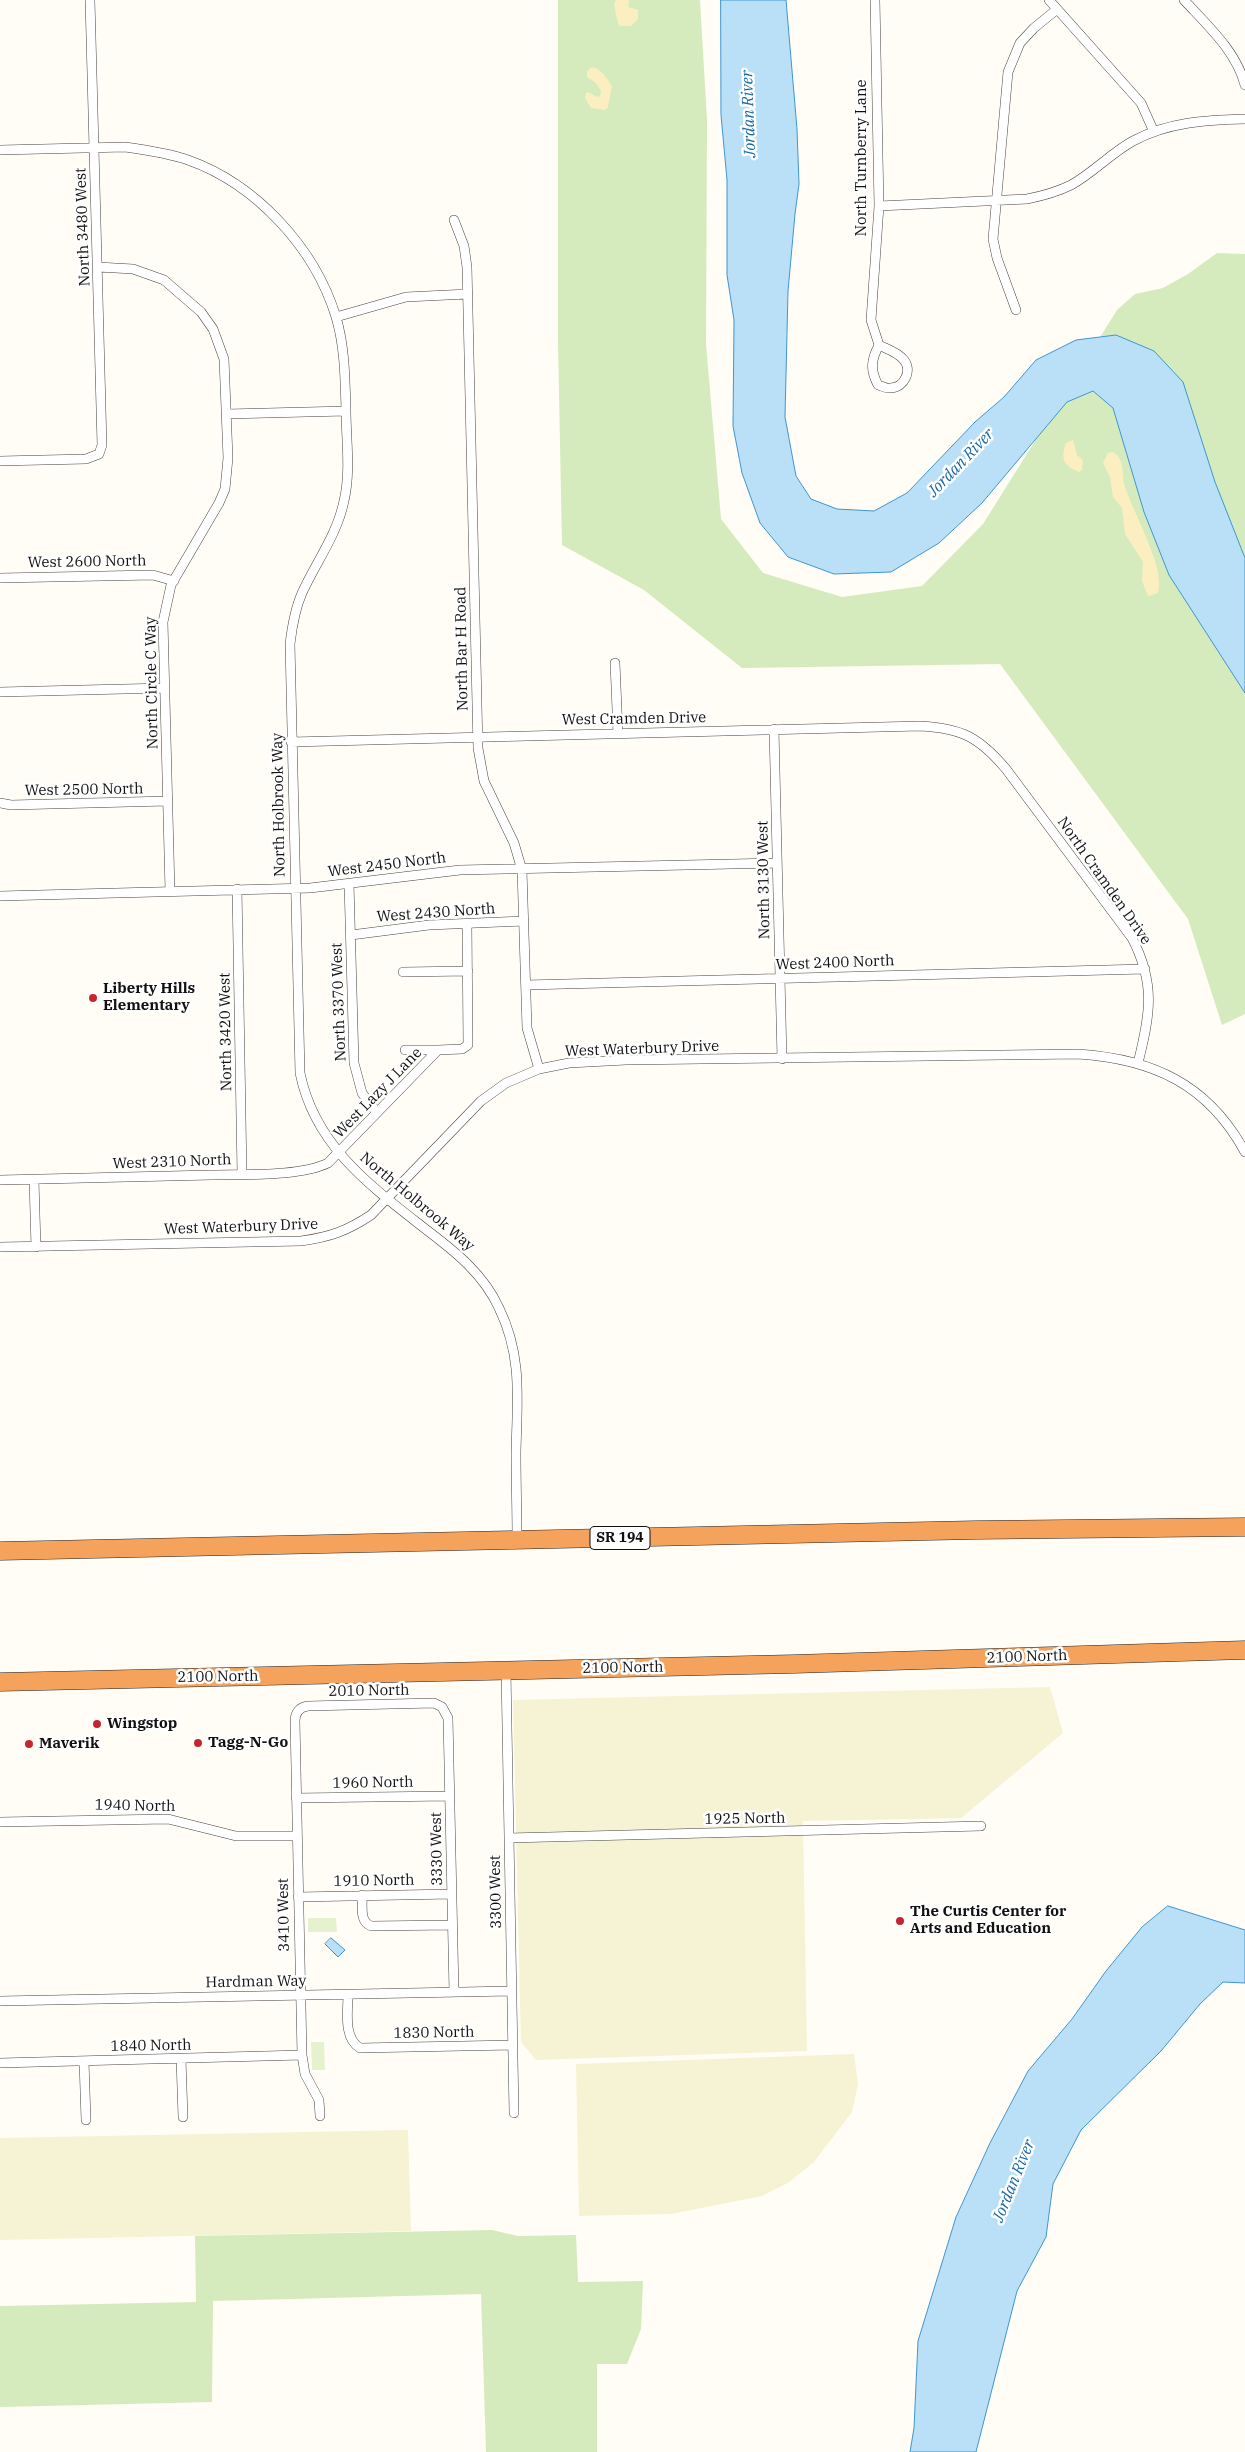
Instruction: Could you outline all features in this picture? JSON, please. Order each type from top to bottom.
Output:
[{"type":"highway","name":"SR 194","points":[[3,1552],[976,1530],[1243,1527]]},
{"type":"highway","name":"2100 North","points":[[0,1682],[804,1664],[1240,1650]]},
{"type":"street","name":"North 3480 West","points":[[0,461],[86,458],[99,454],[102,434],[90,0]]},
{"type":"street","name":"North Turnberry Lane","points":[[875,0],[880,206],[871,320],[879,345]]},
{"type":"street","points":[[1049,0],[1141,103],[1154,132]]},
{"type":"street","points":[[1184,0],[1228,49],[1240,70],[1245,86]]},
{"type":"street","points":[[1016,310],[994,248],[995,201],[1006,86],[1011,60],[1026,35],[1056,10]]},
{"type":"street","points":[[880,206],[1027,199],[1057,191],[1072,184],[1121,148],[1154,132],[1188,123],[1245,119]]},
{"type":"street","name":"North Holbrook Way","points":[[0,150],[125,147],[167,154],[189,160],[234,183],[284,227],[314,264],[336,317],[344,361],[348,479],[345,500],[331,539],[302,594],[290,644],[300,1073],[308,1104],[316,1122],[339,1154],[386,1198],[464,1260],[485,1284],[505,1320],[516,1360],[519,1389],[516,1464],[517,1540]]},
{"type":"street","name":"North Bar H Road","points":[[454,220],[466,256],[468,294],[480,763],[484,781],[514,843],[522,870],[527,1028],[539,1069]]},
{"type":"street","name":"North Circle C Way","points":[[98,266],[122,267],[149,273],[164,280],[201,312],[213,329],[222,352],[226,376],[228,458],[225,489],[174,581],[166,603],[163,622],[170,891]]},
{"type":"street","points":[[336,317],[411,296],[468,294]]},
{"type":"street","points":[[879,345],[896,353],[905,360],[908,367],[906,377],[901,384],[890,388],[878,385],[871,372],[873,356],[879,345]]},
{"type":"street","points":[[227,414],[346,411]]},
{"type":"street","name":"West 2600 North","points":[[0,578],[153,575],[163,576],[174,581]]},
{"type":"street","points":[[615,663],[618,733]]},
{"type":"street","points":[[0,692],[165,688]]},
{"type":"street","name":"West Cramden Drive","points":[[292,742],[920,726],[951,729],[974,738]]},
{"type":"street","name":"North 3130 West","points":[[774,729],[782,1059]]},
{"type":"street","name":"North Cramden Drive","points":[[974,738],[993,754],[1006,769],[1126,930],[1138,951],[1150,988],[1149,1010],[1138,1063]]},
{"type":"street","name":"West 2500 North","points":[[0,803],[11,805],[168,802]]},
{"type":"street","name":"West 2450 North","points":[[0,896],[295,888],[430,872],[777,863]]},
{"type":"street","name":"North 3370 West","points":[[349,883],[354,1063],[362,1093],[377,1114]]},
{"type":"street","name":"North 3420 West","points":[[237,889],[242,1174]]},
{"type":"street","name":"West 2430 North","points":[[351,935],[429,925],[524,921]]},
{"type":"street","points":[[403,972],[468,971],[467,924]]},
{"type":"street","name":"West 2400 North","points":[[526,985],[1145,969]]},
{"type":"street","name":"West Lazy J Lane","points":[[405,1050],[466,1048],[469,1041],[468,971]]},
{"type":"street","name":"West Lazy J Lane","points":[[339,1154],[438,1050]]},
{"type":"street","name":"West Waterbury Drive","points":[[0,1247],[301,1241],[320,1239],[352,1228],[371,1215],[482,1101],[506,1083],[539,1069],[570,1063],[626,1060],[1078,1054],[1102,1056],[1138,1063],[1168,1074],[1201,1096],[1227,1124],[1245,1152]]},
{"type":"street","name":"West 2310 North","points":[[0,1180],[242,1174],[318,1168],[339,1154]]},
{"type":"street","points":[[34,1180],[36,1246]]},
{"type":"street","name":"3300 West","points":[[506,1671],[514,2113]]},
{"type":"street","name":"2010 North","points":[[298,1711],[308,1706],[434,1703],[442,1707]]},
{"type":"street","name":"3330 West","points":[[442,1707],[448,1718],[454,1992]]},
{"type":"street","name":"3410 West","points":[[298,1711],[294,1721],[302,2055],[305,2074],[319,2100],[320,2116]]},
{"type":"street","name":"1960 North","points":[[296,1798],[450,1796]]},
{"type":"street","name":"1940 North","points":[[0,1822],[168,1819],[236,1836],[297,1836]]},
{"type":"street","name":"1925 North","points":[[509,1838],[981,1826]]},
{"type":"street","name":"1910 North","points":[[298,1897],[452,1894]]},
{"type":"street","points":[[362,1895],[363,1917],[366,1924],[372,1926],[452,1925]]},
{"type":"street","name":"Hardman Way","points":[[0,2001],[512,1991]]},
{"type":"street","name":"1830 North","points":[[348,1994],[349,2034],[356,2046],[368,2048],[513,2045]]},
{"type":"street","name":"1840 North","points":[[0,2063],[302,2055]]},
{"type":"street","points":[[181,2058],[183,2117]]},
{"type":"street","points":[[84,2061],[86,2120]]},
{"type":"shaded area","points":[[1050,1687],[1063,1733],[961,1818],[803,1821],[807,2051],[536,2060],[521,2042],[513,1700]]},
{"type":"shaded area","points":[[854,2054],[858,2084],[852,2112],[814,2162],[788,2183],[762,2196],[671,2214],[579,2216],[576,2064]]},
{"type":"shaded area","points":[[408,2130],[411,2231],[0,2240],[0,2138]]},
{"type":"green space","points":[[558,0],[700,0],[707,120],[706,344],[721,519],[763,573],[842,597],[922,586],[983,524],[1117,310],[1135,294],[1163,288],[1188,274],[1217,253],[1245,254],[1245,1014],[1222,1025],[1188,919],[1000,664],[742,668],[644,590],[562,545],[558,342]]},
{"type":"green space","points":[[308,1918],[336,1918],[337,1932],[308,1932]]},
{"type":"green space","points":[[311,2042],[324,2042],[325,2070],[312,2070]]},
{"type":"green space","points":[[492,2230],[518,2236],[576,2235],[578,2282],[643,2281],[641,2329],[627,2364],[597,2364],[597,2452],[486,2452],[481,2294],[213,2301],[212,2402],[0,2407],[0,2306],[196,2302],[195,2236]]},
{"type":"sand","points":[[616,0],[629,0],[628,7],[638,10],[638,19],[631,26],[620,26],[614,4]]},
{"type":"sand","points":[[592,67],[601,71],[612,86],[608,107],[605,110],[591,108],[585,98],[588,92],[597,97],[600,96],[601,91],[596,83],[587,77],[587,71]]},
{"type":"sand","points":[[1073,440],[1077,455],[1083,460],[1082,470],[1079,472],[1067,464],[1063,453],[1066,443]]},
{"type":"sand","points":[[1113,452],[1120,459],[1125,487],[1157,570],[1158,593],[1148,596],[1142,581],[1143,562],[1125,534],[1122,508],[1113,497],[1110,477],[1103,463],[1108,453]]},
{"type":"water","name":"Jordan River","points":[[721,0],[786,0],[797,129],[799,184],[788,291],[785,417],[796,476],[811,499],[837,509],[874,511],[907,493],[975,422],[1004,397],[1036,360],[1076,340],[1116,335],[1154,351],[1183,382],[1215,482],[1245,558],[1245,693],[1169,575],[1144,512],[1113,408],[1093,391],[1067,402],[982,503],[939,543],[891,572],[834,574],[788,557],[760,523],[742,473],[733,426],[734,320],[727,275],[727,180],[721,115]]},
{"type":"water","name":"Jordan River","points":[[1168,1906],[1245,1930],[1245,1983],[1223,1982],[1200,2004],[1161,2051],[1081,2130],[1053,2184],[1046,2237],[1017,2291],[976,2452],[910,2452],[914,2428],[918,2341],[956,2217],[990,2143],[1028,2071],[1072,2019],[1106,1971],[1142,1927]]},
{"type":"water","points":[[331,1938],[345,1950],[338,1957],[325,1944]]},
{"type":"place","name":"Liberty Hills Elementary","points":[[93,998]]},
{"type":"place","name":"Wingstop","points":[[97,1724]]},
{"type":"place","name":"Tagg-N-Go","points":[[198,1743]]},
{"type":"place","name":"Maverik","points":[[29,1744]]},
{"type":"place","name":"The Curtis Center for Arts and Education","points":[[900,1921]]}]
